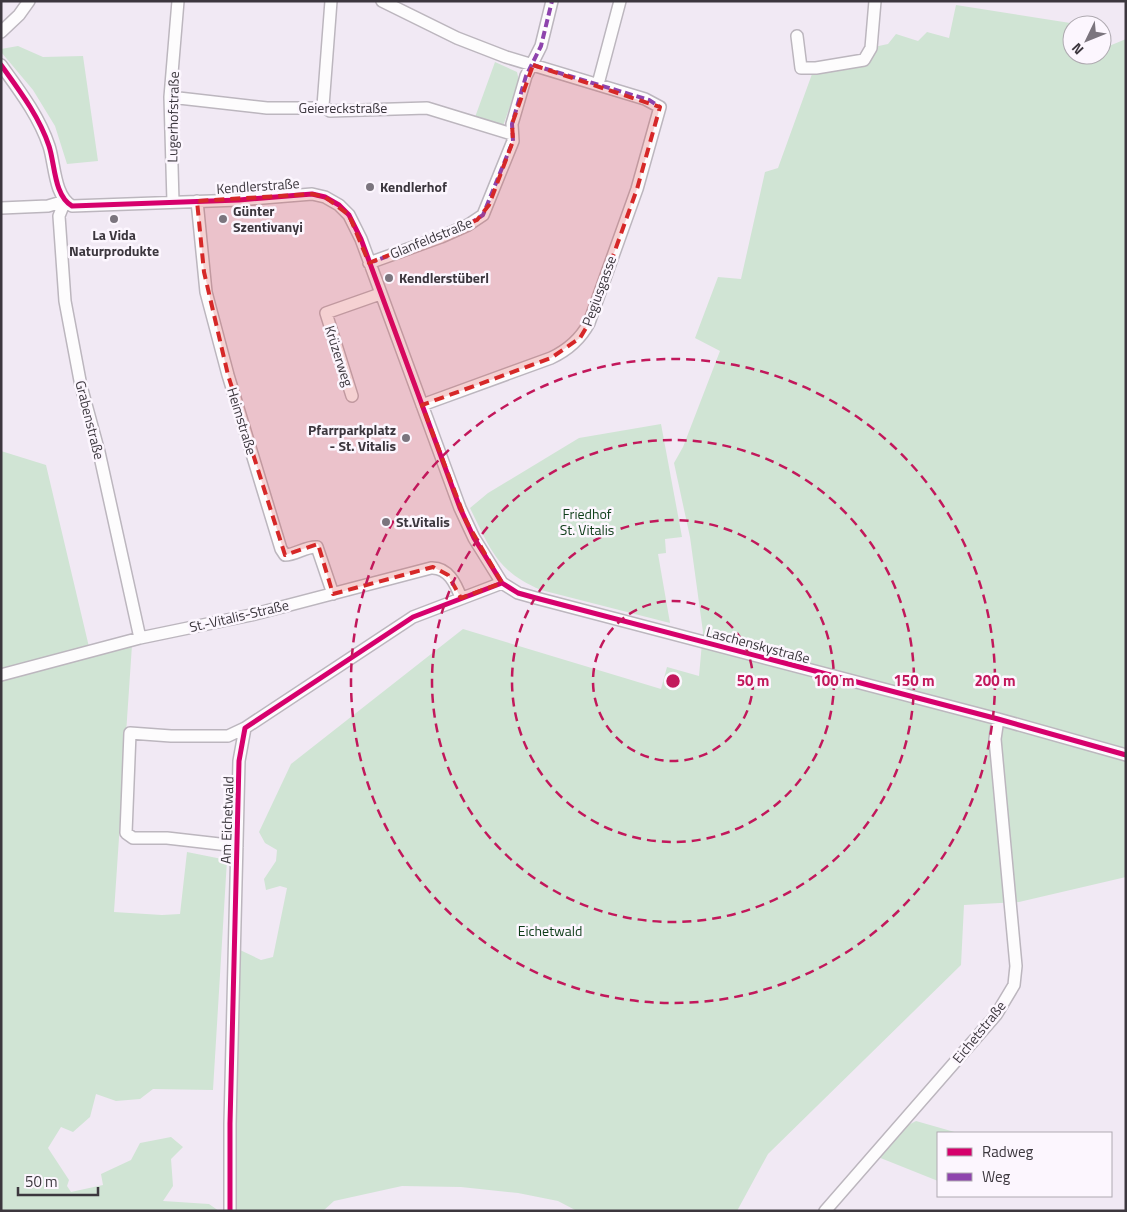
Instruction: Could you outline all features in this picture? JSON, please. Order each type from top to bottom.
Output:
[{"type":"street","points":[[1,32],[19,15],[29,1]]},
{"type":"street","name":"Lugerhofstraße","points":[[173,202],[170,97],[178,1]]},
{"type":"street","points":[[323,106],[331,1]]},
{"type":"street","points":[[382,1],[461,40],[533,65],[598,84],[620,1]]},
{"type":"street","name":"Glanfeldstraße","points":[[369,263],[441,237],[468,225],[483,215],[513,141],[512,124],[526,76],[541,46],[552,1]]},
{"type":"street","points":[[797,36],[801,68],[816,68],[864,60],[872,48],[875,1]]},
{"type":"street","points":[[1,65],[42,128],[64,200]]},
{"type":"street","name":"Pegiusgasse","points":[[422,405],[563,353],[580,338],[589,323],[637,189],[660,107],[649,100],[598,84]]},
{"type":"street","name":"Geiereckstraße","points":[[170,97],[267,108],[316,108],[323,106],[330,111],[427,108],[512,134]]},
{"type":"street","name":"Kendlerstraße","points":[[1,208],[48,206],[64,200],[77,206],[312,194],[339,205],[349,215],[369,263],[466,521],[493,572],[502,583]]},
{"type":"street","name":"Grabenstraße","points":[[64,200],[59,216],[65,301],[81,386],[99,452],[140,638]]},
{"type":"street","name":"Heimstraße","points":[[197,201],[206,292],[228,375],[282,549],[285,555],[289,555],[312,546],[317,547],[333,594]]},
{"type":"street","name":"Krüzerweg","points":[[352,396],[326,313],[380,294]]},
{"type":"street","name":"St.-Vitalis-Straße","points":[[1,675],[140,638],[252,615],[435,568],[448,574],[461,598]]},
{"type":"street","name":"Am Eichetwald","points":[[237,846],[167,838],[133,838],[126,833],[130,733],[170,736],[228,736],[245,728],[413,617],[502,583]]},
{"type":"street","name":"Laschenskystraße","points":[[502,583],[518,593],[536,598],[998,719],[1126,755]]},
{"type":"street","name":"Eichetstraße","points":[[825,1211],[996,1015],[1014,986],[1016,966],[995,739],[998,719]]},
{"type":"street","name":"Am Eichetwald","points":[[230,1211],[230,1124],[239,761],[245,728]]},
{"type":"highlighted area","points":[[533,65],[660,107],[637,189],[589,323],[580,338],[551,358],[422,405],[466,521],[502,583],[461,598],[448,575],[433,567],[333,594],[318,544],[285,555],[228,375],[204,272],[197,201],[312,194],[325,197],[349,215],[369,263],[477,220],[489,205],[513,141],[512,124]]},
{"type":"green space","name":"Eichetwald","points":[[956,5],[1062,22],[1062,65],[1112,65],[1112,45],[1126,39],[1126,877],[1019,902],[964,905],[961,965],[768,1154],[737,1211],[577,1211],[558,1201],[518,1193],[461,1187],[402,1186],[334,1201],[323,1211],[234,1211],[240,950],[261,960],[273,957],[287,888],[280,886],[266,890],[264,879],[276,861],[277,850],[265,843],[259,832],[291,764],[463,629],[661,689],[667,667],[699,676],[703,632],[690,537],[674,463],[683,447],[720,351],[695,338],[718,277],[741,279],[765,172],[778,168],[812,74],[869,63],[874,47],[888,44],[896,34],[918,41],[927,32],[949,38]]},
{"type":"green space","points":[[18,46],[43,57],[83,56],[98,161],[67,164],[55,126],[33,90],[1,52],[1,49]]},
{"type":"green space","points":[[495,62],[517,72],[519,81],[503,126],[474,120]]},
{"type":"green space","name":"Friedhof St. Vitalis","points":[[661,424],[682,537],[665,539],[666,553],[658,554],[670,623],[541,590],[526,583],[504,567],[490,547],[470,508],[488,493],[579,438]]},
{"type":"green space","points":[[1,451],[46,465],[89,647],[1,673]]},
{"type":"green space","points":[[132,645],[114,912],[162,915],[180,914],[187,852],[227,860],[213,1090],[153,1089],[140,1099],[116,1101],[96,1094],[90,1117],[73,1132],[61,1127],[48,1148],[69,1180],[67,1186],[71,1192],[103,1185],[101,1174],[131,1160],[140,1143],[171,1137],[183,1147],[171,1159],[173,1186],[163,1201],[209,1204],[219,1211],[1,1211],[1,678]]},
{"type":"green space","points":[[916,1121],[954,1132],[937,1132],[937,1181],[878,1157],[908,1125]]},
{"type":"marked path","points":[[369,263],[441,237],[468,225],[483,215],[513,141],[512,124],[526,76],[541,46],[552,1]]},
{"type":"marked path","points":[[533,65],[649,100],[660,107]]},
{"type":"cycle path","points":[[1,65],[40,124],[49,146],[58,187],[66,201],[72,206],[239,200],[312,194],[325,197],[339,205],[349,215],[361,239],[460,508],[474,538],[502,583],[518,593],[998,719],[1126,755]]},
{"type":"cycle path","points":[[230,1211],[230,1124],[239,761],[245,728],[413,617],[502,583]]},
{"type":"place","name":"Kendlerhof","points":[[370,187]]},
{"type":"place","name":"La Vida Naturprodukte","points":[[114,219]]},
{"type":"place","name":"Günter Szentivanyi","points":[[223,219]]},
{"type":"place","name":"Kendlerstüberl","points":[[389,278]]},
{"type":"place","name":"Pfarrparkplatz - St. Vitalis","points":[[406,438]]},
{"type":"place","name":"St.Vitalis","points":[[386,522]]}]
